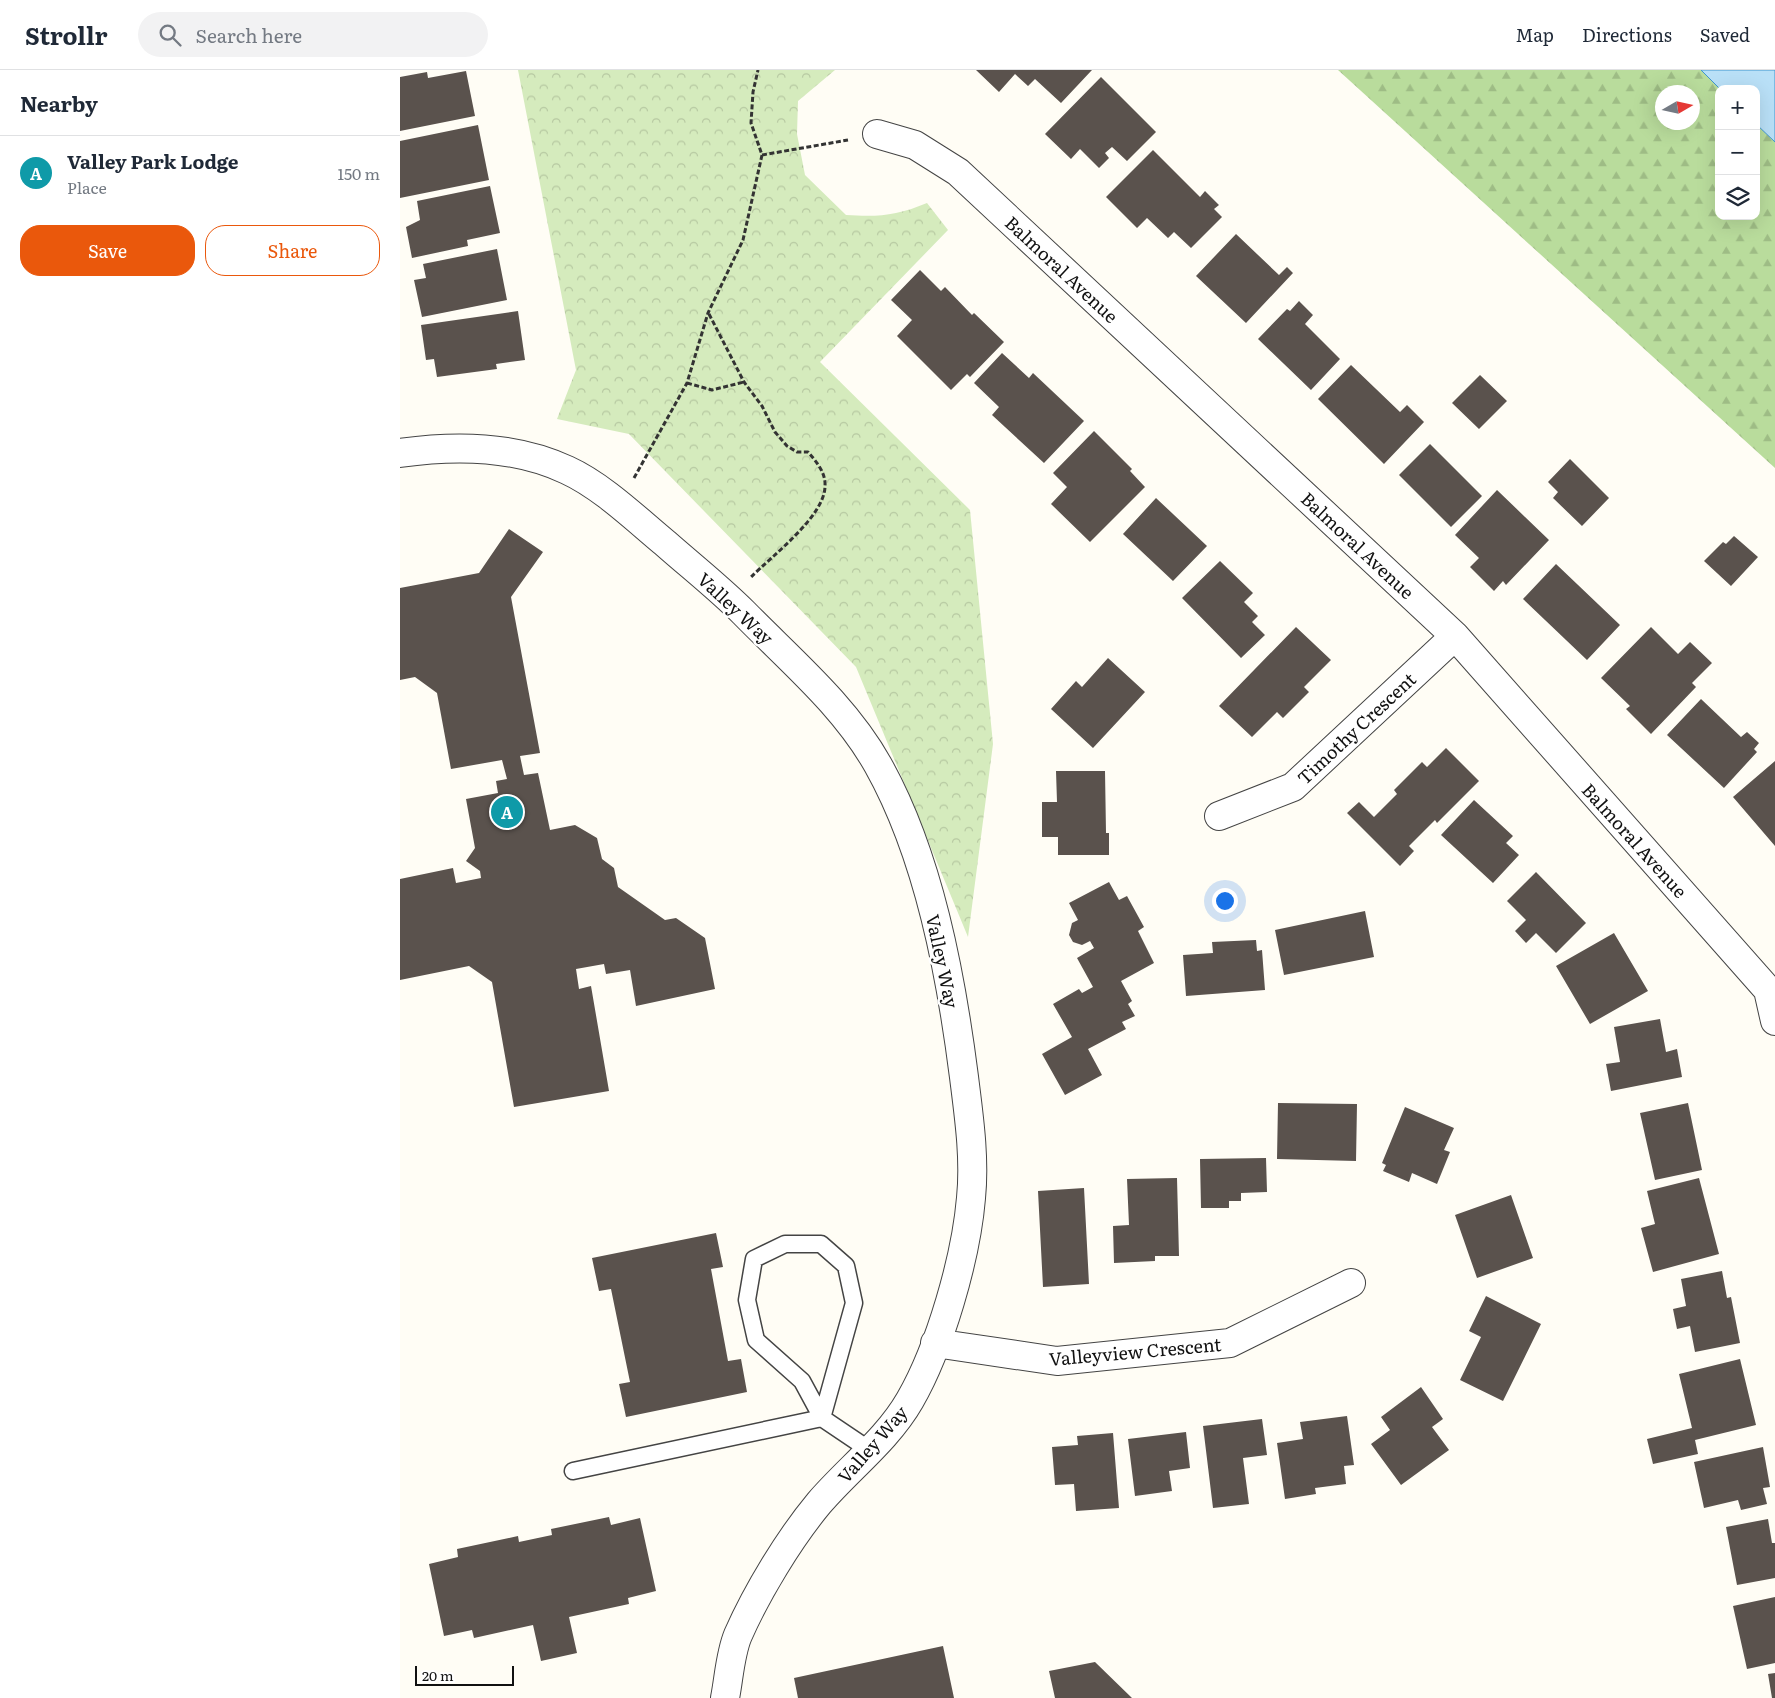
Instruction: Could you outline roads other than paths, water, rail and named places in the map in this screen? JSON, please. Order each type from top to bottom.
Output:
[{"type":"street","name":"Balmoral Avenue","points":[[877,134],[915,145],[958,172],[1455,636],[1768,990],[1775,1021]]},
{"type":"street","name":"Valley Way","points":[[400,453],[431,448],[473,448],[528,456],[570,471],[619,504],[729,598],[843,715],[878,764],[905,824],[939,928],[958,1030],[971,1138],[971,1198],[959,1269],[935,1343],[910,1400],[871,1451],[819,1503],[777,1562],[737,1637],[725,1698]]},
{"type":"street","name":"Timothy Crescent","points":[[1219,816],[1293,787],[1455,636]]},
{"type":"street","name":"Valleyview Crescent","points":[[935,1343],[1056,1362],[1230,1343],[1351,1283]]},
{"type":"lane","points":[[822,1418],[854,1303],[846,1266],[821,1244],[785,1244],[754,1260],[747,1300],[756,1340],[802,1381],[822,1418],[871,1451]]},
{"type":"lane","points":[[573,1471],[822,1418]]},
{"type":"water","points":[[1701,70],[1775,70],[1775,142],[1760,128],[1760,85],[1716,85]]},
{"type":"place","name":"Valley Park Lodge","points":[[507,812]]}]
